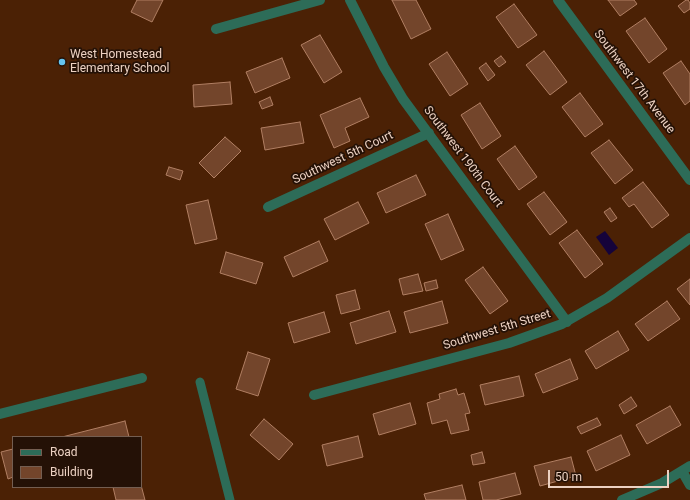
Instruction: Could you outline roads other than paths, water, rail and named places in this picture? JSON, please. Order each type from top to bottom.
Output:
[{"type":"street","points":[[216,29],[320,0]]},
{"type":"street","name":"Southwest 190th Court","points":[[350,0],[384,68],[403,99],[567,322]]},
{"type":"street","name":"Southwest 17th Avenue","points":[[558,0],[690,180]]},
{"type":"street","name":"Southwest 5th Court","points":[[268,207],[429,133]]},
{"type":"street","name":"Southwest 5th Street","points":[[314,395],[509,343],[567,322],[607,298],[690,238]]},
{"type":"street","points":[[0,414],[142,378]]},
{"type":"street","points":[[622,500],[662,483],[686,468],[690,485]]},
{"type":"lane","points":[[200,382],[230,500]]},
{"type":"place","name":"West Homestead Elementary School","points":[[62,62]]}]
